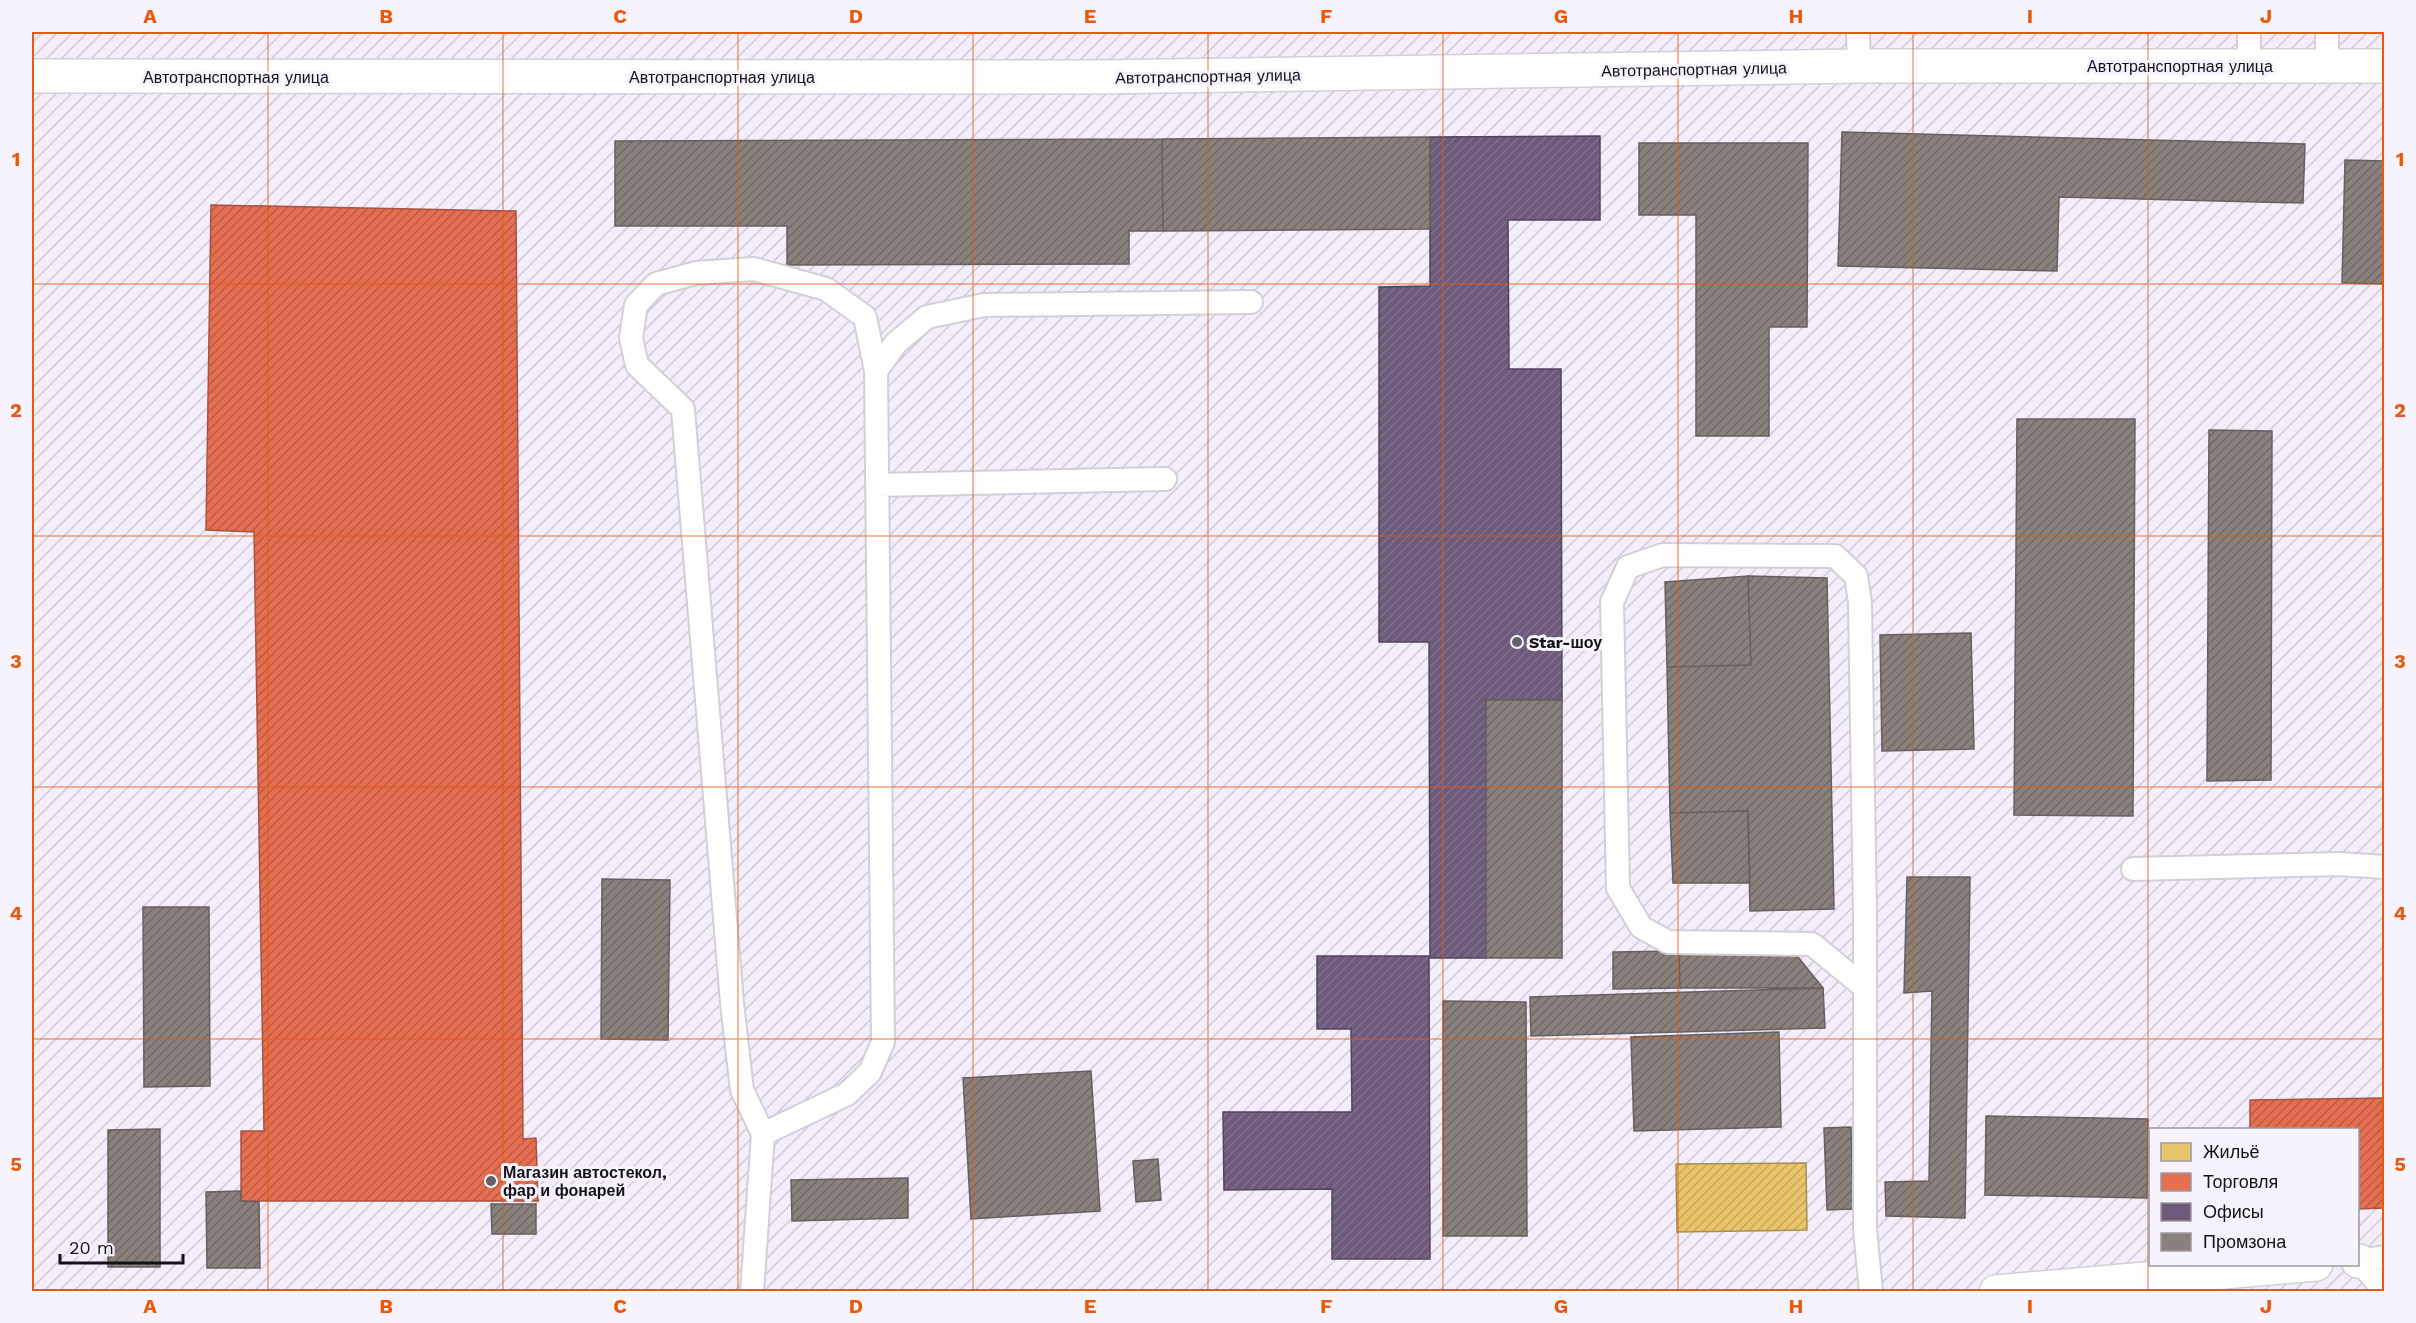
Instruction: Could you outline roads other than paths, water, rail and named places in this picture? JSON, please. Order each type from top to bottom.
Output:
[{"type":"street","name":"Автотранспортная улица","points":[[32,76],[1097,77],[1859,66],[2385,66]]},
{"type":"street","points":[[1996,1292],[2293,1266]]},
{"type":"lane","points":[[1858,32],[1859,66]]},
{"type":"lane","points":[[2249,32],[2249,66]]},
{"type":"lane","points":[[2327,32],[2327,66]]},
{"type":"lane","points":[[752,1292],[763,1134],[742,1090],[732,1004],[683,409],[637,365],[631,338],[636,304],[656,284],[696,273],[754,269],[826,289],[864,317],[876,370],[883,1041],[870,1072],[847,1094],[763,1134]]},
{"type":"lane","points":[[876,370],[896,343],[927,317],[984,305],[1251,302]]},
{"type":"lane","points":[[877,485],[1165,479]]},
{"type":"lane","points":[[1864,987],[1812,944],[1668,942],[1641,927],[1618,888],[1612,602],[1628,567],[1664,555],[1835,556],[1856,576],[1860,602],[1864,987],[1865,1229],[1871,1292]]},
{"type":"lane","points":[[2133,869],[2339,864],[2385,867]]},
{"type":"lane","points":[[2367,1260],[2385,1290]]},
{"type":"place","name":"Star-шоу","points":[[1517,642]]},
{"type":"place","name":"Магазин автостекол, фар и фонарей","points":[[491,1181]]}]
